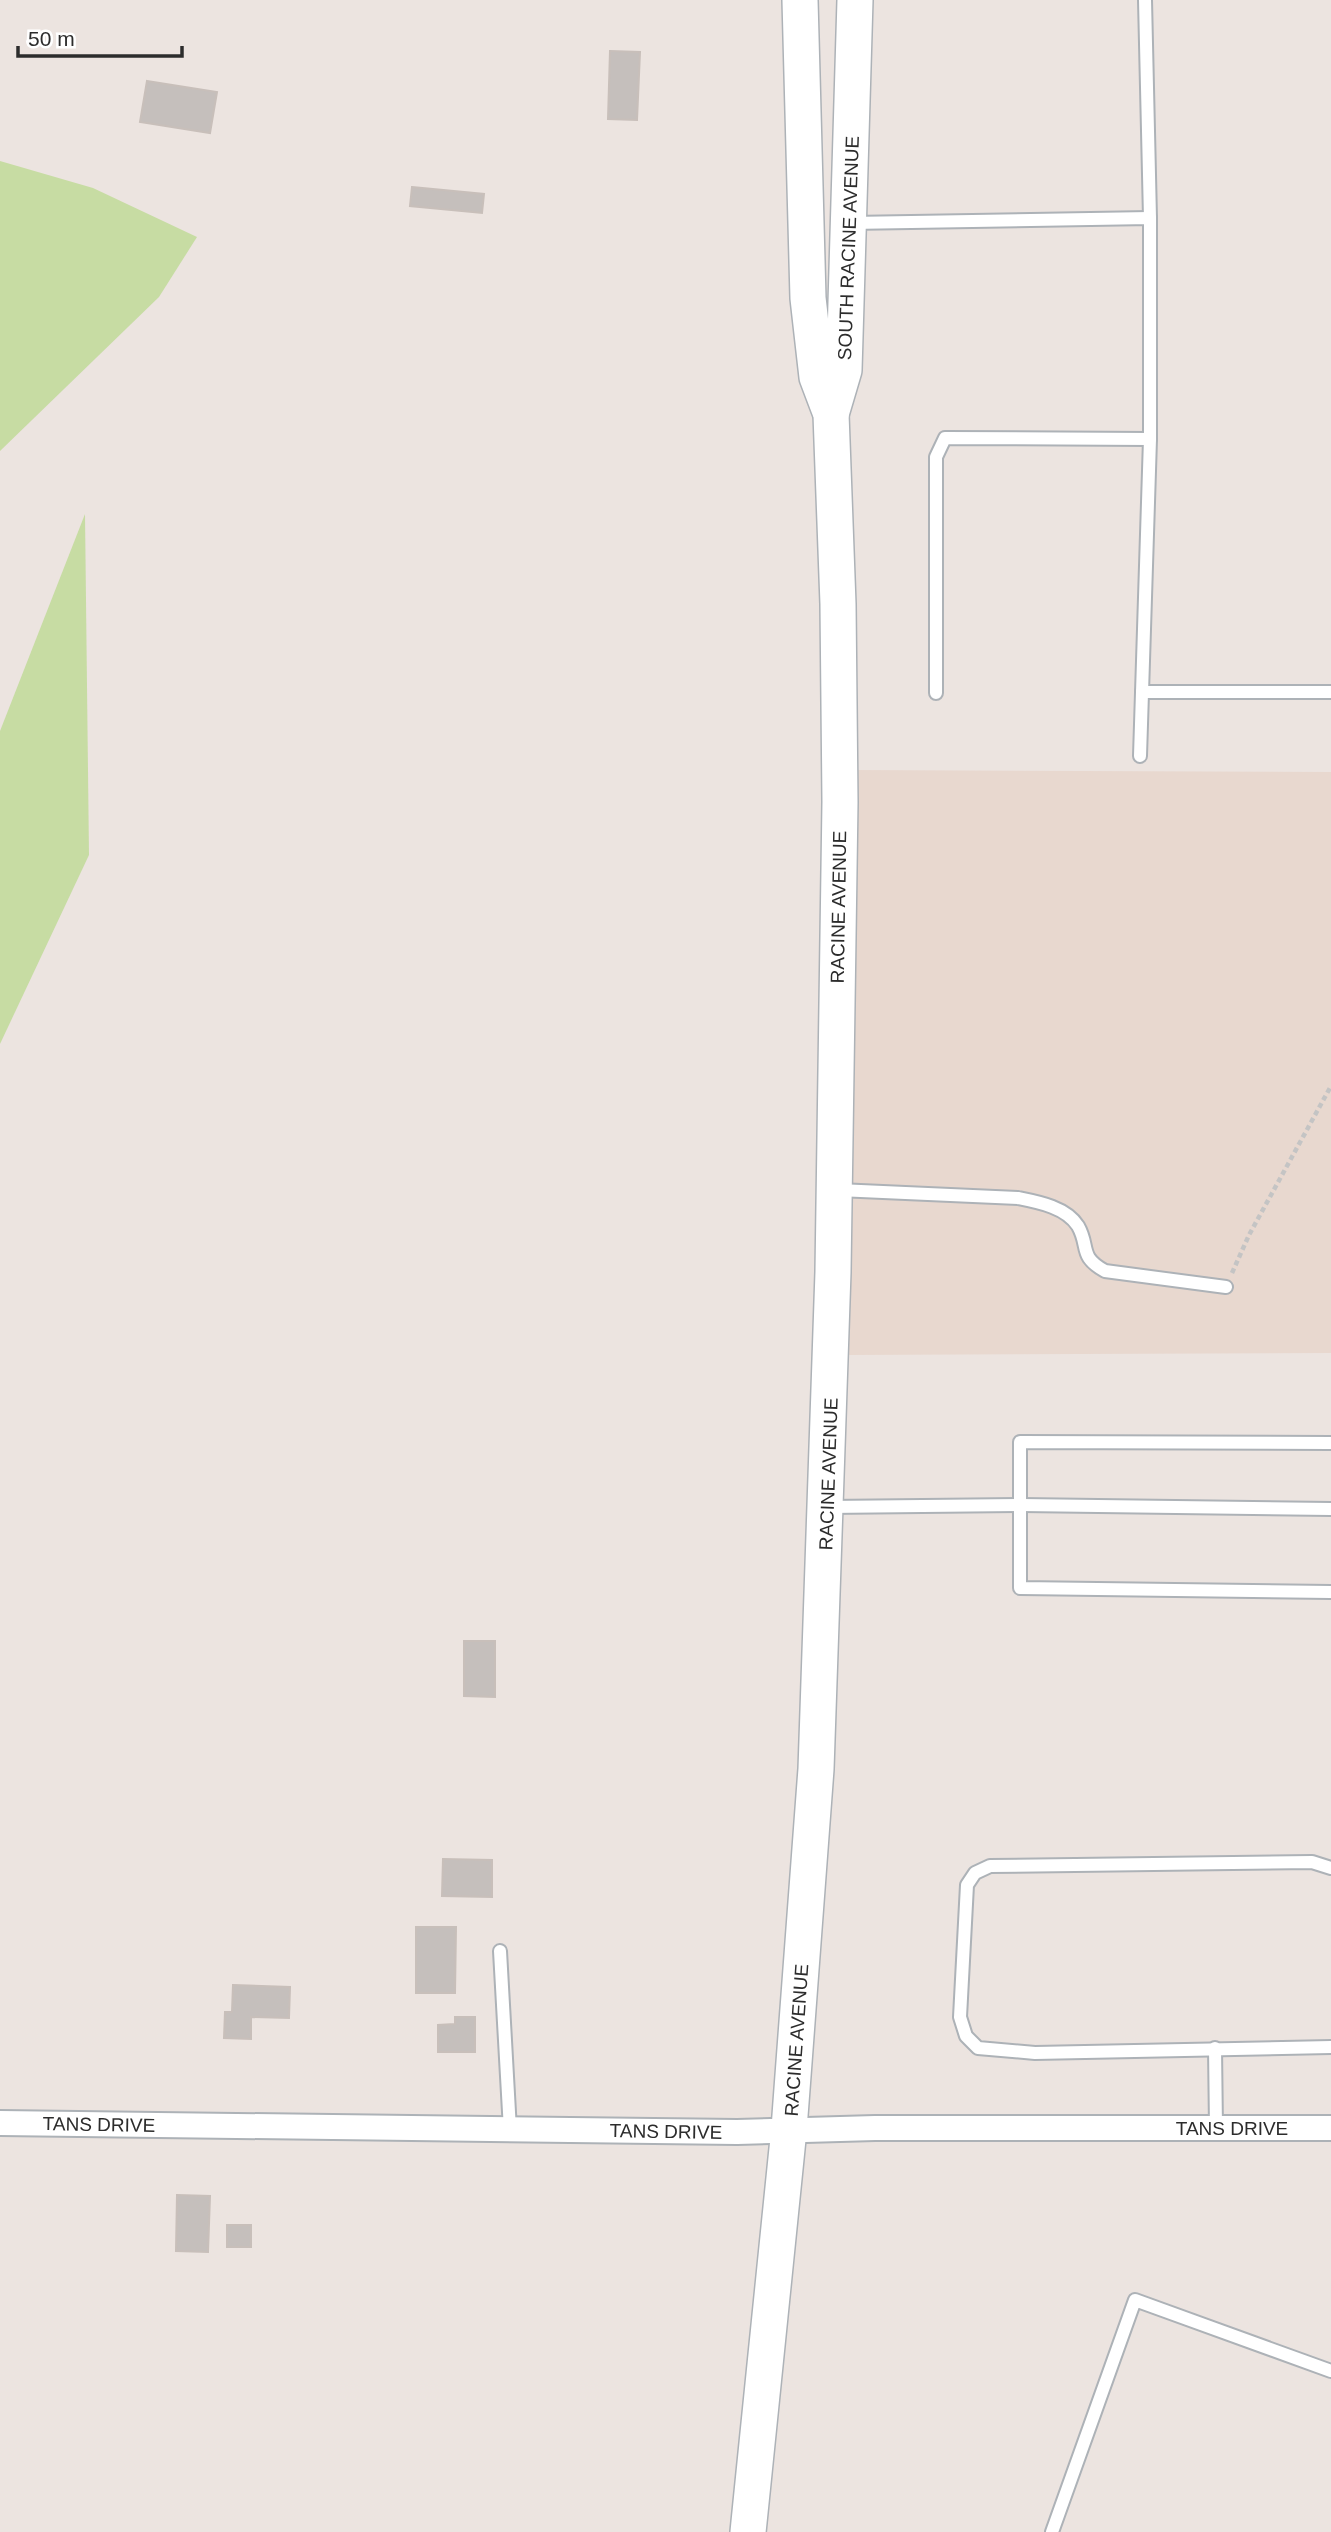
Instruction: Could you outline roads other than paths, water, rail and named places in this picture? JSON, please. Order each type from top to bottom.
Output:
[{"type":"main road","name":"SOUTH RACINE AVENUE","points":[[800,0],[808,298],[817,377],[831,414]]},
{"type":"main road","name":"SOUTH RACINE AVENUE","points":[[831,414],[844,370],[855,0]]},
{"type":"main road","name":"RACINE AVENUE","points":[[748,2532],[789,2129],[816,1769],[827,1507],[840,788],[838,604],[831,414]]},
{"type":"street","name":"TANS DRIVE","points":[[0,2123],[737,2132],[789,2129],[1331,2128]]},
{"type":"lane","points":[[1140,756],[1150,439],[1150,218],[1145,0]]},
{"type":"lane","points":[[849,223],[1150,218]]},
{"type":"lane","points":[[936,693],[936,457],[945,438],[1150,439]]},
{"type":"lane","points":[[1142,692],[1331,692]]},
{"type":"lane","points":[[834,1190],[1018,1198],[1046,1204],[1064,1213],[1078,1226],[1085,1253],[1092,1264],[1105,1271],[1226,1287]]},
{"type":"lane","points":[[1331,1443],[1020,1442],[1020,1588],[1331,1592]]},
{"type":"lane","points":[[827,1507],[1021,1505],[1331,1509]]},
{"type":"lane","points":[[1331,1868],[1312,1862],[1012,1863],[990,1866],[975,1873],[967,1885],[960,2017],[966,2036],[978,2048],[1035,2053],[1331,2047]]},
{"type":"lane","points":[[500,1951],[510,2130]]},
{"type":"lane","points":[[1215,2048],[1216,2128]]},
{"type":"lane","points":[[1052,2532],[1135,2300],[1331,2371]]}]
